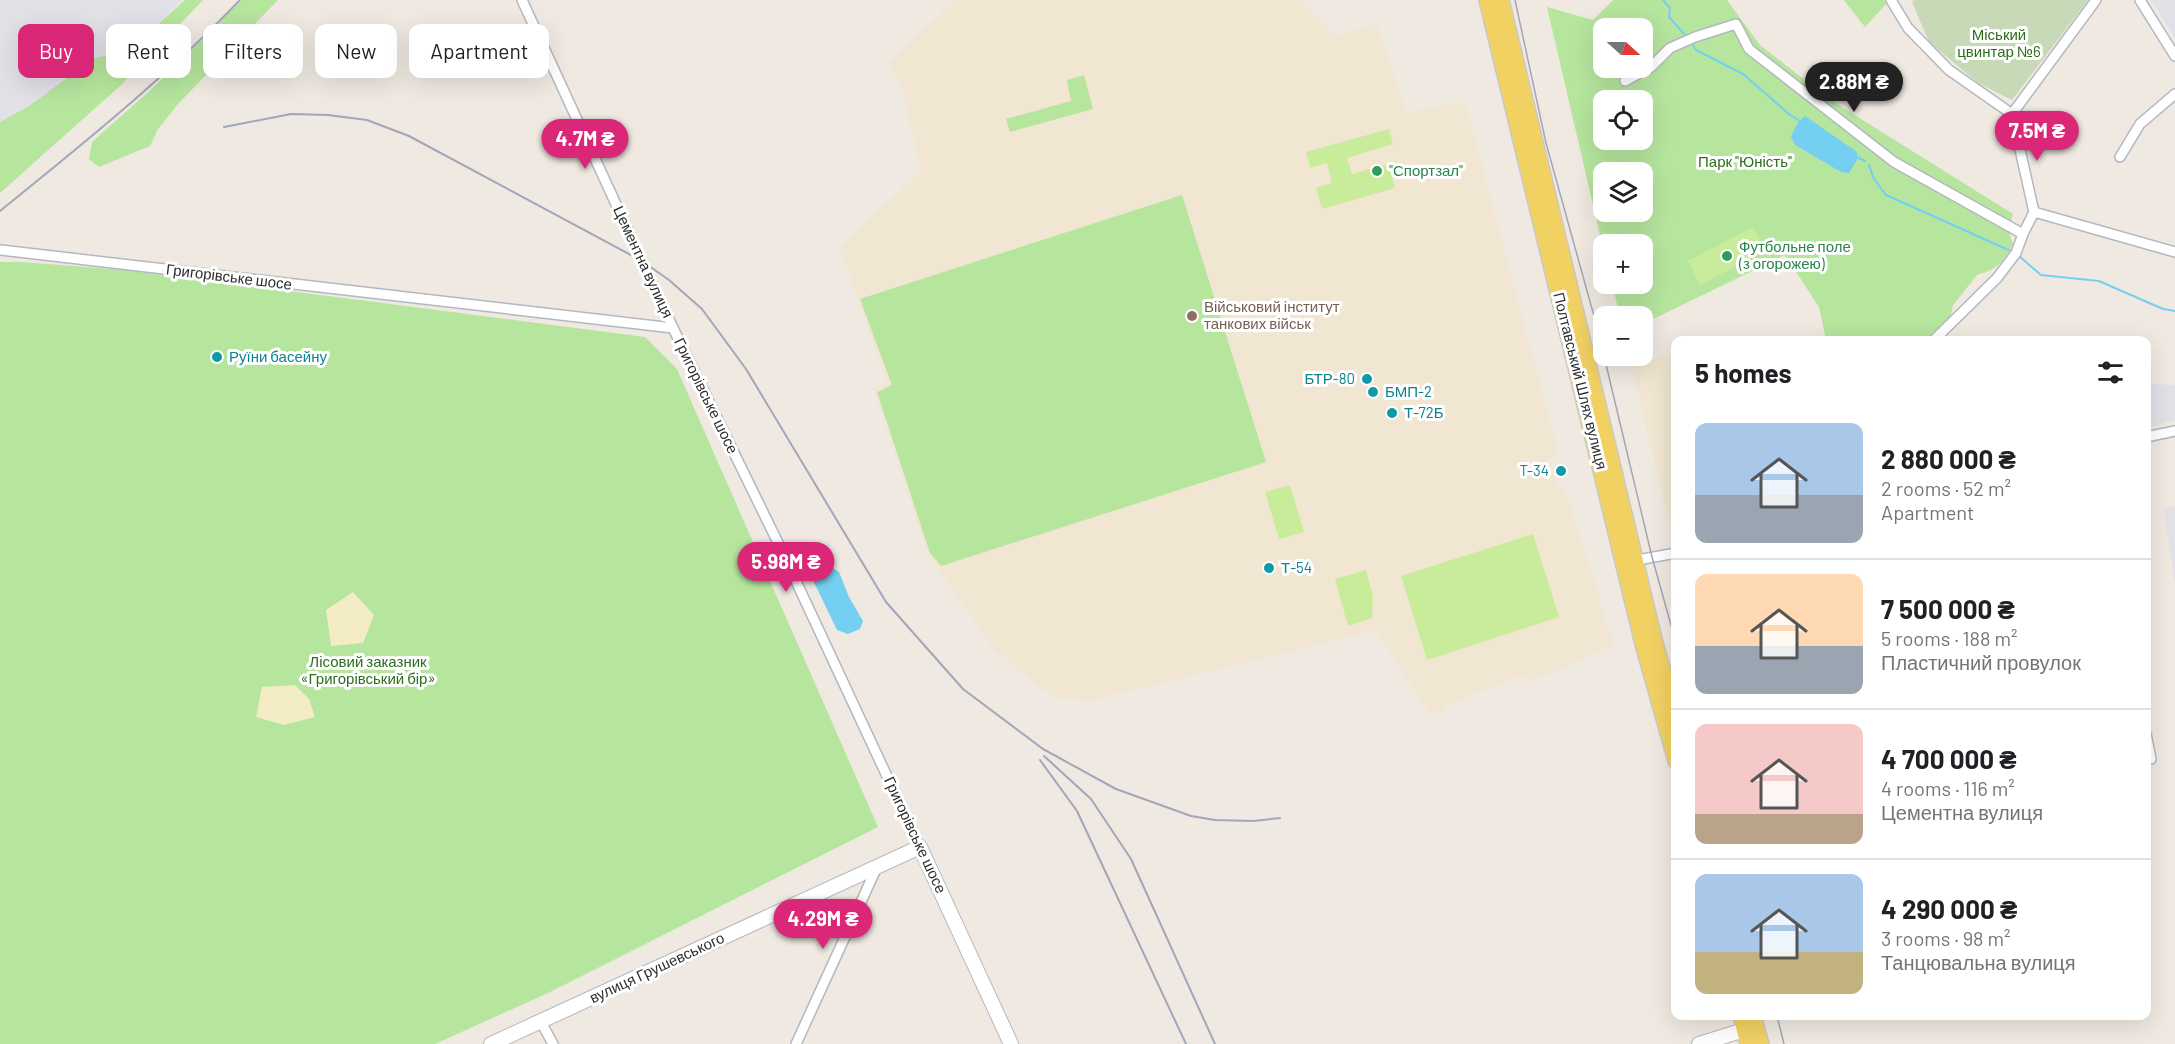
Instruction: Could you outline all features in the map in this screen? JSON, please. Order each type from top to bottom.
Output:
[{"type":"main road","name":"Полтавський Шлях вулиця","points":[[1487,0],[1630,562],[1671,700]]},
{"type":"main road","name":"Полтавський Шлях вулиця","points":[[1501,3],[1630,562],[1643,644],[1671,743]]},
{"type":"main road","points":[[1749,1026],[1761,1044]]},
{"type":"street","name":"Цементна вулиця","points":[[522,0],[673,328]]},
{"type":"street","points":[[1891,0],[1908,28],[1948,70],[2012,114],[2034,212],[2016,253],[1997,278],[1938,336]]},
{"type":"street","points":[[2012,114],[2096,0]]},
{"type":"street","points":[[2140,0],[2175,56]]},
{"type":"street","points":[[1625,81],[1651,67],[1670,48],[1736,24],[1749,49],[1894,162],[2023,234]]},
{"type":"street","points":[[2120,157],[2140,124],[2175,94]]},
{"type":"street","points":[[2034,212],[2175,252]]},
{"type":"street","name":"Григорівське шосе","points":[[1,250],[673,328],[781,549],[1011,1044]]},
{"type":"street","points":[[2151,436],[2175,431]]},
{"type":"street","points":[[1630,562],[1671,554]]},
{"type":"street","name":"вулиця Грушевського","points":[[491,1044],[920,847]]},
{"type":"street","points":[[796,1044],[877,867]]},
{"type":"street","points":[[541,1022],[553,1044]]},
{"type":"street","points":[[1699,1044],[1749,1026]]},
{"type":"shaded area","points":[[0,0],[182,0],[157,24],[106,24],[106,63],[94,70],[94,24],[18,24],[18,78],[79,78],[0,124]]},
{"type":"shaded area","name":"Військовий інститут танкових військ","points":[[955,0],[1301,0],[1334,36],[1377,24],[1406,112],[1465,102],[1559,456],[1548,460],[1557,488],[1564,486],[1614,645],[1528,683],[1525,674],[1444,706],[1447,712],[1429,713],[1376,630],[1097,699],[1054,698],[994,649],[928,554],[874,389],[887,383],[840,248],[921,170],[903,90],[889,63]]},
{"type":"shaded area","points":[[2151,0],[2175,0],[2175,39]]},
{"type":"shaded area","points":[[1671,354],[1671,530],[1631,366],[1653,366],[1653,358]]},
{"type":"shaded area","points":[[2151,384],[2175,385],[2175,420],[2151,427]]},
{"type":"shaded area","points":[[2175,506],[2175,584],[2164,510]]},
{"type":"green space","points":[[185,0],[203,0],[180,24],[158,24]]},
{"type":"green space","points":[[242,0],[278,0],[255,24],[218,24]]},
{"type":"green space","name":"Парк \"Юність\"","points":[[1613,0],[1727,0],[1760,45],[1829,99],[2013,214],[2008,230],[2013,244],[2003,260],[1995,267],[1978,274],[1953,305],[1946,336],[1825,336],[1819,307],[1785,255],[1653,319],[1653,306],[1618,306],[1614,294],[1653,294],[1653,234],[1600,234],[1597,222],[1653,222],[1653,162],[1593,162],[1593,205],[1547,7],[1593,20],[1593,78],[1653,78],[1653,18],[1595,18]]},
{"type":"green space","points":[[1844,0],[1884,0],[1887,3],[1865,27]]},
{"type":"green space","name":"Міський цвинтар №6","points":[[1914,0],[2088,0],[2012,100],[1978,83],[1929,42],[1912,2]]},
{"type":"green space","points":[[203,39],[203,78],[158,129],[150,146],[99,167],[89,159],[92,142],[163,78],[191,78],[191,50]]},
{"type":"green space","points":[[106,56],[106,78],[128,78],[0,193],[0,122],[29,106],[67,78],[94,78],[94,58]]},
{"type":"green space","points":[[1084,75],[1093,109],[1010,132],[1006,119],[1071,101],[1067,80]]},
{"type":"green space","name":"\"Спортзал\"","points":[[1389,129],[1393,144],[1347,158],[1352,174],[1388,164],[1395,188],[1322,209],[1316,188],[1332,183],[1327,163],[1310,168],[1306,152]]},
{"type":"green space","points":[[1182,195],[1266,462],[941,566],[930,553],[877,392],[892,385],[860,299]]},
{"type":"green space","name":"Футбольне поле (з огорожею)","points":[[1753,227],[1765,251],[1700,285],[1688,261]]},
{"type":"green space","name":"Лісовий заказник «Григорівський бір»","points":[[0,262],[125,270],[645,337],[677,369],[878,827],[550,992],[435,1044],[0,1044]]},
{"type":"green space","points":[[1290,485],[1304,532],[1279,539],[1265,492]]},
{"type":"green space","points":[[1533,534],[1559,617],[1427,660],[1401,576]]},
{"type":"green space","points":[[1366,570],[1373,596],[1372,618],[1348,626],[1335,579]]},
{"type":"sand","points":[[353,592],[374,615],[363,643],[331,646],[326,610]]},
{"type":"sand","points":[[295,685],[309,699],[315,717],[284,725],[256,717],[262,687]]},
{"type":"water","points":[[1805,116],[1857,152],[1857,160],[1849,173],[1841,172],[1795,145],[1791,137],[1796,125]]},
{"type":"water","points":[[830,566],[839,572],[849,597],[863,621],[860,629],[848,634],[837,630],[811,576],[817,569]]},
{"type":"waterway","points":[[1663,0],[1670,8],[1669,17],[1687,37]]},
{"type":"waterway","points":[[1691,41],[1696,50],[1743,74],[1801,122]]},
{"type":"waterway","points":[[1857,157],[1865,161]]},
{"type":"waterway","points":[[1869,165],[1874,179],[1886,195],[2013,252]]},
{"type":"waterway","points":[[2019,256],[2041,275],[2099,281],[2163,309],[2175,311]]},
{"type":"tram line","points":[[1515,0],[1546,143],[1593,312]]},
{"type":"tram line","points":[[1606,366],[1652,557],[1671,625]]},
{"type":"tram line","points":[[1778,1020],[1784,1044]]},
{"type":"railway","points":[[0,211],[153,83],[240,0]]},
{"type":"railway","points":[[224,127],[291,114],[328,115],[367,120],[409,136],[642,261],[669,280],[702,309],[746,369],[886,602],[963,689],[1043,749],[1116,789],[1191,816],[1215,820],[1253,821],[1280,818]]},
{"type":"railway","points":[[1044,756],[1091,799],[1131,859],[1215,1044]]},
{"type":"railway","points":[[1040,760],[1077,811],[1186,1044]]},
{"type":"place","name":"\"Спортзал\"","points":[[1377,171]]},
{"type":"place","name":"Футбольне поле (з огорожею)","points":[[1727,256]]},
{"type":"place","name":"Військовий інститут танкових військ","points":[[1192,316]]},
{"type":"place","name":"Руїни басейну","points":[[217,357]]},
{"type":"place","name":"БТР-80","points":[[1367,379]]},
{"type":"place","name":"БМП-2","points":[[1373,392]]},
{"type":"place","name":"Т-72Б","points":[[1392,413]]},
{"type":"place","name":"T-34","points":[[1561,471]]},
{"type":"place","name":"Т-54","points":[[1269,568]]}]
